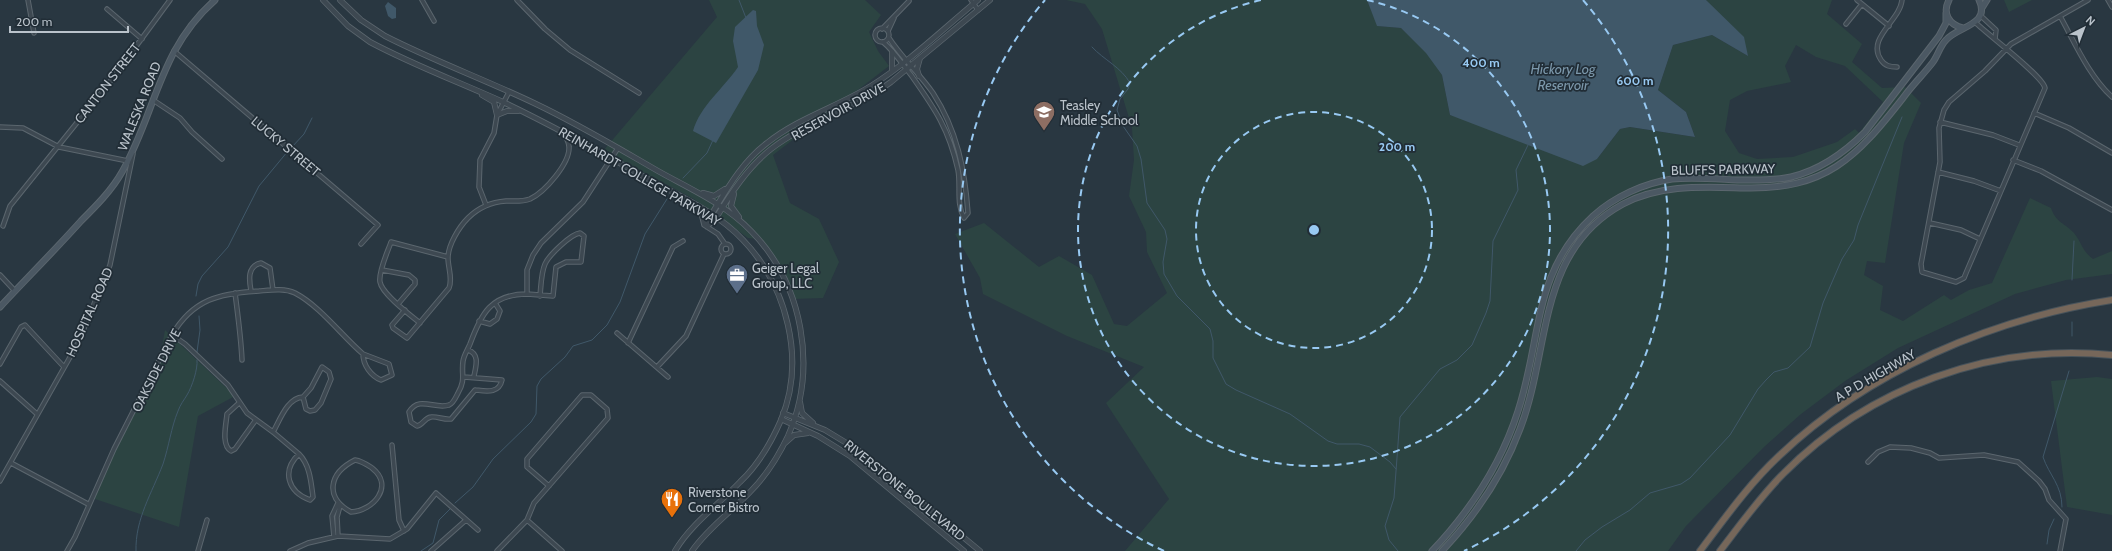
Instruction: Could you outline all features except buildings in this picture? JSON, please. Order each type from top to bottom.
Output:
[{"type":"highway","name":"A P D HIGHWAY","points":[[1700,551],[1753,483],[1773,462],[1808,430],[1855,397],[1914,364],[1976,336],[2052,312],[2112,300]]},
{"type":"highway","points":[[1720,551],[1773,484],[1802,456],[1842,424],[1893,394],[1943,374],[2002,359],[2073,353],[2112,355]]},
{"type":"main road","name":"WALESKA ROAD","points":[[0,307],[97,204],[116,180],[128,161],[145,125],[152,100],[174,51],[190,26],[215,0]]},
{"type":"main road","name":"BLUFFS PARKWAY","points":[[1432,551],[1449,533],[1472,503],[1490,475],[1507,441],[1518,411],[1543,298],[1549,278],[1561,253],[1575,234],[1611,202],[1650,185],[1672,179],[1765,180],[1790,177],[1818,168],[1842,153],[1865,132],[1880,114],[1939,36],[1946,23],[1946,13],[1949,0]]},
{"type":"main road","points":[[1979,0],[1982,8]]},
{"type":"main road","points":[[1976,23],[1981,16],[1982,8],[1987,0]]},
{"type":"main road","points":[[1946,13],[1952,23],[1963,28]]},
{"type":"main road","name":"BLUFFS PARKWAY","points":[[1442,551],[1458,534],[1486,497],[1508,457],[1520,430],[1528,406],[1553,292],[1568,257],[1583,236],[1600,219],[1621,205],[1640,196],[1668,189],[1767,189],[1791,185],[1814,178],[1856,153],[1872,137],[1932,63],[1946,39],[1963,28],[1976,23]]},
{"type":"main road","points":[[1880,114],[1886,119]]},
{"type":"main road","points":[[1536,335],[1544,337]]},
{"type":"street","points":[[28,0],[34,33]]},
{"type":"street","name":"CANTON STREET","points":[[3,226],[10,206],[59,146],[142,39],[170,0]]},
{"type":"street","name":"REINHARDT COLLEGE PARKWAY","points":[[323,0],[345,23],[370,42],[503,102],[561,131],[711,214],[736,232],[758,258],[770,276],[783,308],[791,343],[792,369],[789,394],[781,419],[771,441],[752,468],[694,526],[675,551]]},
{"type":"street","name":"REINHARDT COLLEGE PARKWAY","points":[[340,0],[361,20],[385,36],[554,113],[718,204],[751,231],[770,253],[781,272],[797,312],[804,355],[800,398],[795,418],[783,446],[761,481],[711,528],[692,551]]},
{"type":"street","points":[[422,0],[434,21]]},
{"type":"street","points":[[517,0],[545,29],[564,45],[639,93]]},
{"type":"street","points":[[904,61],[892,52],[883,42],[879,41],[876,36],[878,30],[882,29],[894,18],[909,0]]},
{"type":"street","name":"RESERVOIR DRIVE","points":[[711,214],[730,184],[752,156],[772,138],[870,86],[904,61],[971,1],[978,0]]},
{"type":"street","name":"RESERVOIR DRIVE","points":[[716,218],[737,186],[756,163],[778,144],[868,98],[909,68],[990,0]]},
{"type":"street","points":[[1857,0],[1889,26]]},
{"type":"street","points":[[1897,66],[1890,67],[1883,62],[1878,55],[1876,46],[1878,40],[1898,12],[1902,0]]},
{"type":"street","points":[[1976,23],[1991,38],[1995,39],[2005,49],[2042,81],[2045,88],[2019,145],[1964,278],[1956,282],[1922,272],[1921,264],[1930,223],[1940,162],[1938,138],[1940,122],[1949,102],[1985,71],[2005,49],[2088,0]]},
{"type":"street","points":[[2108,0],[2112,6]]},
{"type":"street","points":[[971,1],[978,10]]},
{"type":"street","points":[[1846,24],[1862,4]]},
{"type":"street","points":[[107,9],[142,39]]},
{"type":"street","points":[[1981,16],[1996,30],[1995,39]]},
{"type":"street","points":[[2060,16],[2100,86],[2112,97]]},
{"type":"street","points":[[894,18],[888,31],[888,38],[929,100],[953,146],[959,174],[960,211],[964,218],[968,213],[967,197],[964,172],[957,143],[950,125],[936,98],[918,76],[909,68]]},
{"type":"street","points":[[882,29],[888,31]]},
{"type":"street","points":[[883,42],[888,38]]},
{"type":"street","name":"LUCKY STREET","points":[[174,51],[187,60],[378,225],[361,244]]},
{"type":"street","points":[[892,52],[892,70]]},
{"type":"street","points":[[918,76],[917,69],[920,58]]},
{"type":"street","points":[[463,84],[494,102],[497,115]]},
{"type":"street","points":[[486,206],[479,187],[480,160],[494,133],[497,115],[509,92]]},
{"type":"street","points":[[152,100],[180,118],[192,132],[222,159]]},
{"type":"street","points":[[497,115],[507,111],[521,111]]},
{"type":"street","points":[[2034,113],[2069,128],[2111,151]]},
{"type":"street","points":[[1940,122],[1993,135],[2019,145]]},
{"type":"street","points":[[0,127],[23,128],[59,146],[128,161]]},
{"type":"street","points":[[405,310],[393,322],[393,328],[407,338],[449,288],[451,282],[448,257],[451,246],[461,226],[468,218],[486,206],[505,201],[522,201],[535,196],[558,173],[567,157],[570,148],[569,143],[561,131]]},
{"type":"street","points":[[527,294],[527,270],[533,255],[542,243],[583,202],[618,148]]},
{"type":"street","name":"HOSPITAL ROAD","points":[[0,481],[78,343],[104,283],[110,265],[133,151]]},
{"type":"street","points":[[2013,160],[2041,171],[2112,210]]},
{"type":"street","points":[[1938,172],[1974,181],[2001,191]]},
{"type":"street","points":[[692,190],[714,196],[719,194],[730,184]]},
{"type":"street","points":[[737,186],[730,202],[731,206],[751,231]]},
{"type":"street","points":[[690,202],[701,213],[702,223],[722,238],[725,244],[730,246],[731,250],[729,254],[724,254]]},
{"type":"street","points":[[707,227],[707,222],[711,214]]},
{"type":"street","points":[[707,227],[716,218]]},
{"type":"street","points":[[1930,223],[1961,230],[1980,238]]},
{"type":"street","points":[[464,377],[474,376],[502,381],[493,391],[475,390],[451,419],[431,417],[425,419],[421,425],[417,426],[411,422],[409,412],[421,403],[446,406],[452,403],[459,392],[464,377],[463,360],[479,321],[495,303],[509,296],[527,294],[540,296],[553,296],[556,267],[566,262],[581,262],[584,236],[580,233],[575,234],[557,250],[545,264],[540,296]]},
{"type":"street","points":[[628,342],[673,247],[683,241]]},
{"type":"street","points":[[420,323],[386,292],[380,282],[382,270],[391,242],[448,257]]},
{"type":"street","points":[[724,254],[721,249],[725,244]]},
{"type":"street","points":[[657,367],[686,336],[724,254]]},
{"type":"street","points":[[251,291],[250,272],[255,265],[261,263],[270,268],[273,290]]},
{"type":"street","points":[[382,270],[409,275],[415,280],[415,284],[398,304]]},
{"type":"street","points":[[0,275],[15,291]]},
{"type":"street","name":"OAKSIDE DRIVE","points":[[67,551],[114,449],[172,335],[183,318],[200,304],[219,296],[235,293],[273,290],[289,291],[302,298],[363,354],[388,364],[392,375],[385,380],[378,380],[368,369],[363,354]]},
{"type":"street","points":[[235,293],[240,326],[242,360]]},
{"type":"street","points":[[479,321],[490,324],[497,320],[500,311],[495,303]]},
{"type":"street","points":[[0,364],[21,327],[25,325],[64,367]]},
{"type":"street","points":[[617,333],[668,377]]},
{"type":"street","points":[[172,335],[185,344],[228,385],[239,403],[255,421],[273,432],[299,454],[304,459],[313,497],[310,500],[304,498],[290,485],[288,480],[294,458],[299,454]]},
{"type":"street","points":[[468,350],[473,353],[476,358],[474,376]]},
{"type":"street","points":[[273,432],[290,402],[296,397],[302,397],[311,388],[322,367],[329,372],[331,379],[316,410],[310,412],[306,409],[302,397]]},
{"type":"street","points":[[0,381],[37,414]]},
{"type":"street","points":[[498,551],[527,520],[534,503],[549,486],[608,418],[607,409],[591,395],[582,395],[527,459],[528,467],[549,486]]},
{"type":"street","points":[[800,398],[802,413],[805,418],[820,428]]},
{"type":"street","points":[[239,403],[227,414],[225,444],[227,448],[231,451],[235,448],[255,421]]},
{"type":"street","name":"RIVERSTONE BOULEVARD","points":[[783,413],[820,428],[844,440],[863,453],[980,551]]},
{"type":"street","name":"RIVERSTONE BOULEVARD","points":[[781,419],[810,433],[850,456],[964,551]]},
{"type":"street","points":[[783,446],[794,435],[810,433]]},
{"type":"street","points":[[392,444],[399,520],[404,531]]},
{"type":"street","points":[[1868,462],[1878,452],[1890,446],[1911,448],[1930,453],[1940,458],[1984,456],[2018,462],[2039,481],[2045,489],[2049,500],[2066,518],[2060,551]]},
{"type":"street","points":[[355,460],[361,461],[379,474],[383,489],[368,508],[361,512],[351,512],[339,505],[333,495],[333,483],[338,473],[346,465],[355,460]]},
{"type":"street","points":[[11,463],[88,504]]},
{"type":"street","points":[[290,551],[308,543],[336,536],[390,539],[404,531],[436,493],[478,530]]},
{"type":"street","points":[[336,536],[332,516],[339,505]]},
{"type":"street","points":[[198,551],[207,520]]},
{"type":"street","points":[[431,551],[466,520]]},
{"type":"street","points":[[527,520],[562,551]]},
{"type":"green space","points":[[709,0],[865,0],[881,15],[869,32],[878,51],[889,66],[773,155],[790,203],[819,219],[839,262],[823,298],[793,299],[777,264],[759,239],[748,238],[694,199],[603,151],[717,17]]},
{"type":"green space","points":[[1066,0],[1367,0],[1378,26],[1401,28],[1427,53],[1442,75],[1450,115],[1597,159],[1620,129],[1630,127],[1695,137],[1686,112],[1658,90],[1673,45],[1712,35],[1748,56],[1706,0],[1832,0],[1827,14],[1862,44],[1852,62],[1882,88],[1905,87],[1921,103],[1904,143],[1885,263],[1867,261],[1864,275],[1883,286],[1880,310],[1903,321],[1944,295],[1951,300],[1969,290],[1992,283],[2030,198],[2051,208],[2055,217],[2074,233],[2084,250],[2093,259],[2112,251],[2112,274],[2066,280],[2015,294],[1898,348],[1845,381],[1801,414],[1764,447],[1686,526],[1668,551],[1125,551],[1169,499],[1106,403],[1144,367],[1067,336],[983,294],[980,278],[955,234],[984,223],[1039,267],[1059,256],[1092,275],[1114,324],[1127,326],[1167,293],[1147,252],[1146,232],[1129,196],[1134,160],[1132,128],[1102,29],[1085,4]],"holes":[[[1796,45],[1816,57],[1845,66],[1883,102],[1859,133],[1855,129],[1837,142],[1793,157],[1757,159],[1739,153],[1725,131],[1730,100],[1747,91],[1791,82],[1785,66]]]},
{"type":"green space","points":[[2004,0],[2032,0],[2009,12]]},
{"type":"green space","points":[[165,330],[235,396],[198,416],[179,527],[92,498],[162,347]]},
{"type":"green space","points":[[2097,377],[2112,379],[2112,515],[2067,507],[2051,381]]},
{"type":"water","name":"Hickory Log Reservoir","points":[[1367,0],[1706,0],[1744,37],[1748,56],[1712,35],[1673,45],[1658,90],[1686,112],[1695,137],[1630,127],[1620,129],[1597,159],[1583,166],[1450,115],[1442,75],[1426,53],[1401,28],[1377,26]]},
{"type":"water","points":[[388,2],[396,8],[396,18],[392,19],[388,16],[385,6]]},
{"type":"water","points":[[753,10],[756,11],[757,26],[764,45],[758,70],[716,143],[693,131],[701,113],[738,67],[733,41],[735,27]]},
{"type":"waterway","points":[[739,0],[746,18]]},
{"type":"waterway","points":[[1092,47],[1122,72],[1130,83],[1128,89],[1120,99],[1117,110],[1123,126],[1137,146],[1141,159],[1147,203],[1165,230],[1167,239],[1163,262],[1164,274],[1177,296],[1210,329],[1213,341],[1213,358],[1226,384],[1290,414],[1328,441],[1337,444],[1359,444],[1370,447],[1390,462],[1396,469]]},
{"type":"waterway","points":[[1576,551],[1585,540],[1602,527],[1630,510],[1650,493],[1681,484],[1690,478],[1730,435],[1758,389],[1766,380],[1774,372],[1788,368],[1810,347],[1823,303],[1842,259],[1854,240],[1858,225],[1902,117]]},
{"type":"waterway","points":[[292,147],[304,134],[312,118]]},
{"type":"waterway","points":[[683,178],[707,153],[713,140]]},
{"type":"waterway","points":[[1398,551],[1389,540],[1385,526],[1394,498],[1400,417],[1440,369],[1457,360],[1472,345],[1490,301],[1493,241],[1518,190],[1516,170],[1528,145]]},
{"type":"waterway","points":[[196,296],[198,284],[202,276],[228,247],[259,186],[288,151]]},
{"type":"waterway","points":[[455,503],[473,487],[493,459],[531,422],[536,414],[537,386],[541,379],[565,357],[573,346],[592,340],[607,325],[620,302],[645,234],[667,199]]},
{"type":"waterway","points":[[2072,280],[2074,241]]},
{"type":"waterway","points":[[197,352],[200,330],[199,316]]},
{"type":"waterway","points":[[2072,322],[2072,336]]},
{"type":"waterway","points":[[136,551],[136,539],[141,517],[163,464],[179,409],[193,383],[197,368],[197,360]]},
{"type":"waterway","points":[[2062,507],[2058,486],[2043,457],[2069,371]]},
{"type":"waterway","points":[[421,551],[433,543],[439,520],[450,509]]},
{"type":"waterway","points":[[2047,544],[2049,530],[2054,519]]},
{"type":"place","name":"Teasley Middle School","points":[[1044,132]]},
{"type":"place","name":"Geiger Legal Group, LLC","points":[[737,294]]},
{"type":"place","name":"Riverstone Corner Bistro","points":[[672,518]]}]
